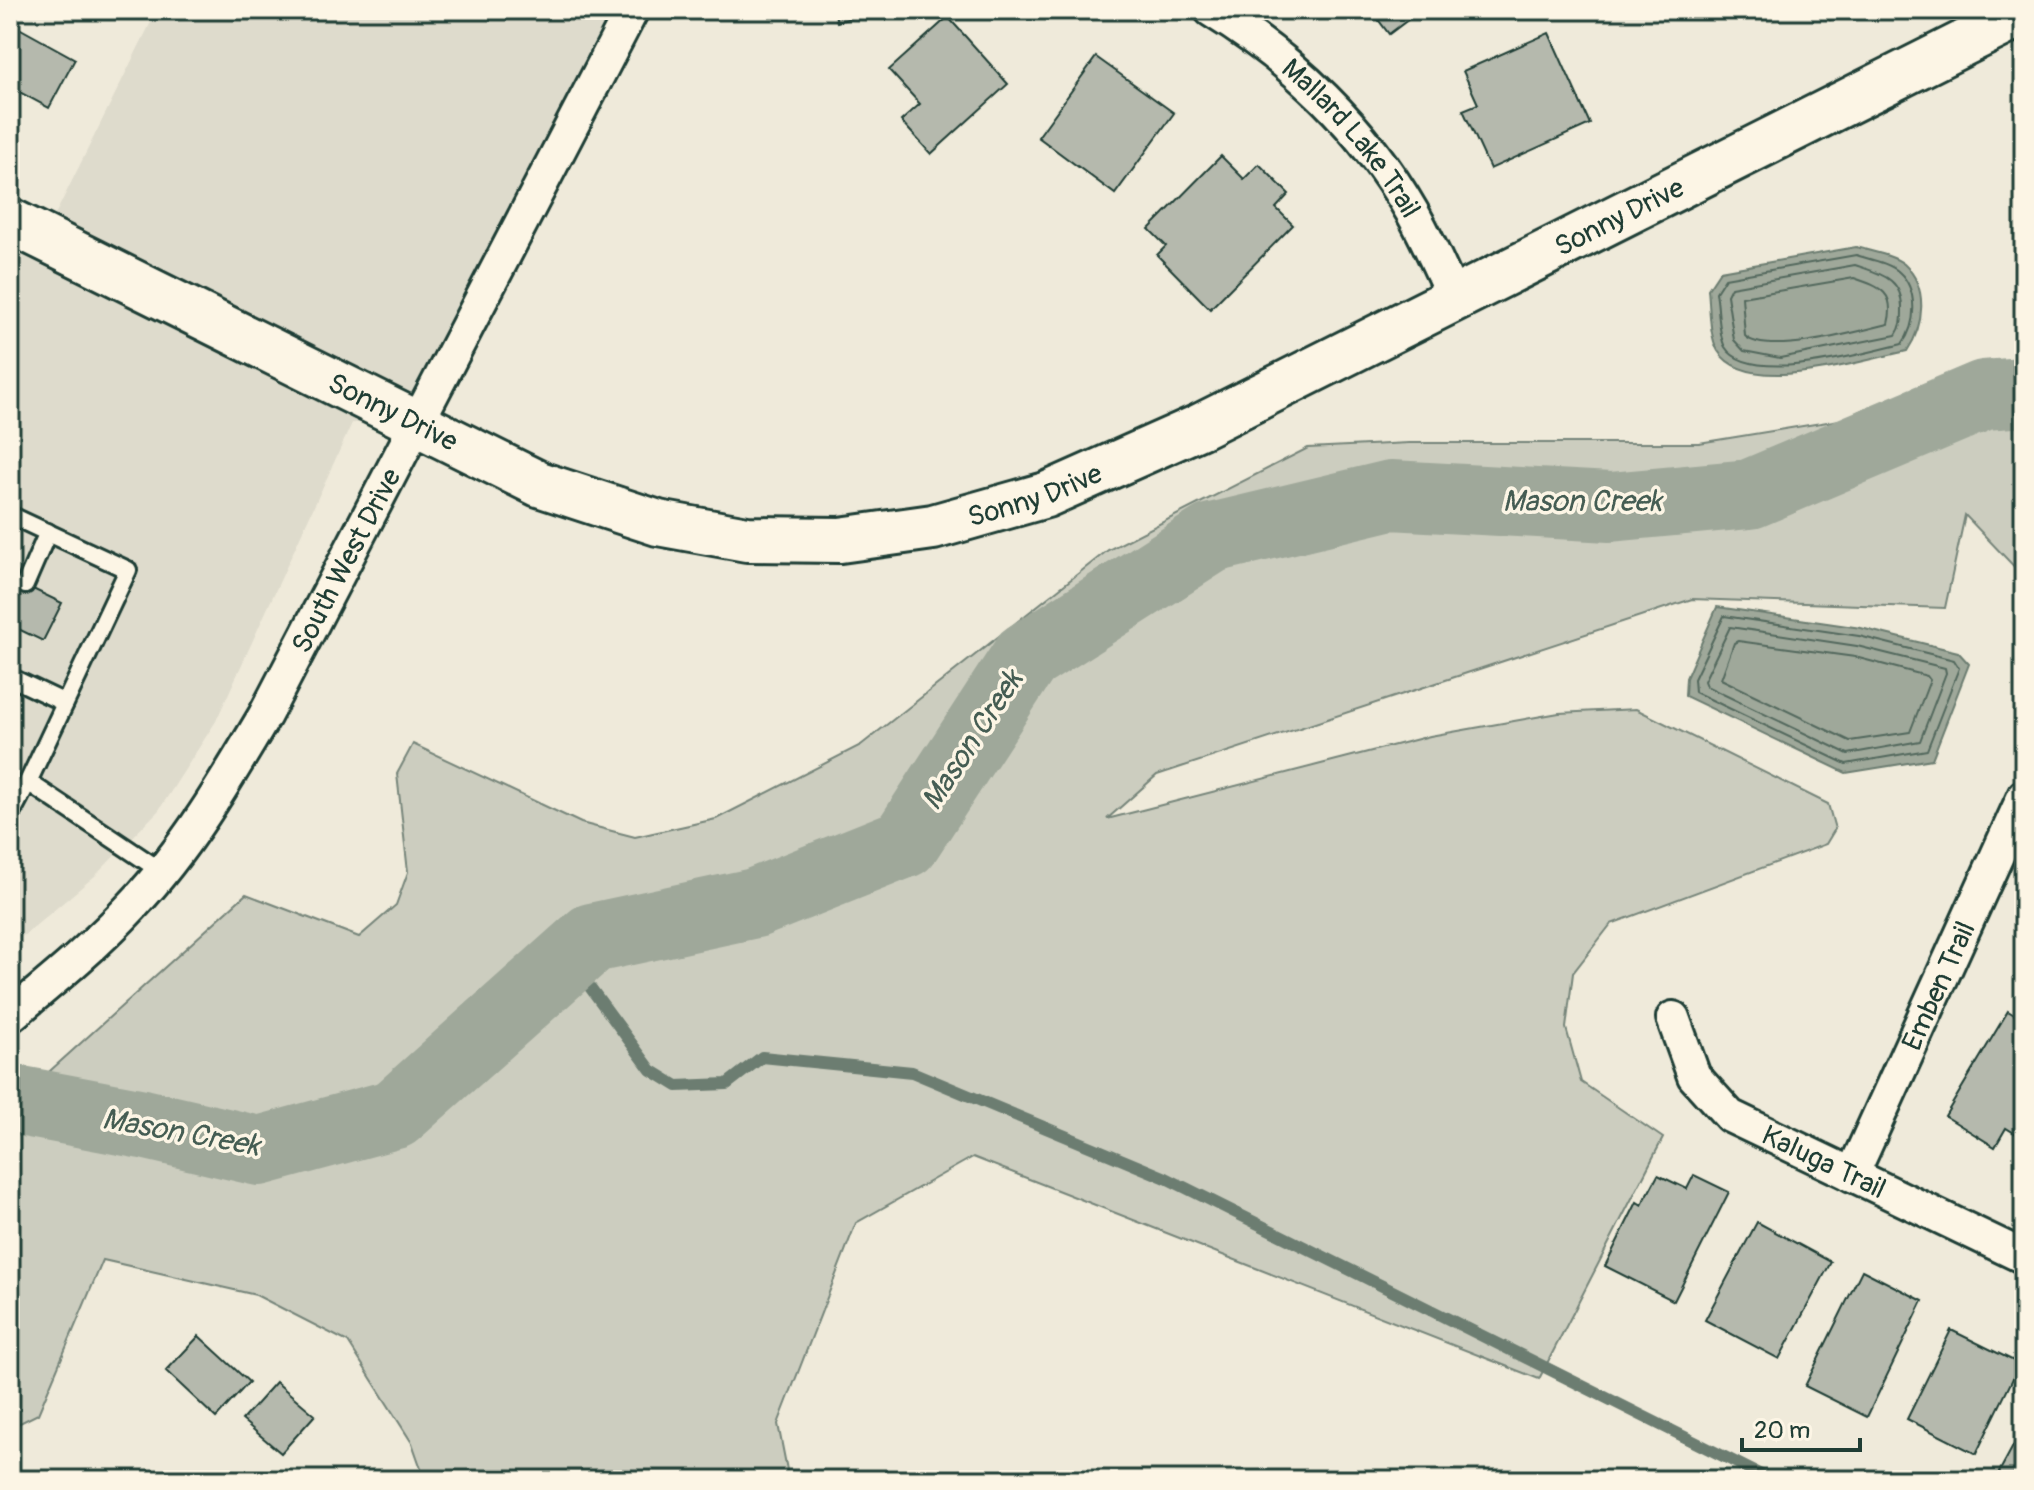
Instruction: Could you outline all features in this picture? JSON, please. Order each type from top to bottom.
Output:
[{"type":"street","name":"South West Drive","points":[[10,1016],[70,966],[133,905],[225,782],[265,715],[632,10]]},
{"type":"street","name":"Mallard Lake Trail","points":[[1211,10],[1253,35],[1307,79],[1366,144],[1412,212],[1455,300]]},
{"type":"street","name":"Sonny Drive","points":[[10,221],[539,484],[658,523],[747,539],[840,540],[933,527],[1046,495],[1199,427],[2024,13]]},
{"type":"street","name":"Emben Trail","points":[[1852,1175],[2024,796]]},
{"type":"street","name":"Kaluga Trail","points":[[1673,1018],[1694,1076],[1730,1116],[2024,1257]]},
{"type":"lane","points":[[10,515],[128,570],[10,816]]},
{"type":"lane","points":[[25,585],[48,532]]},
{"type":"lane","points":[[10,677],[65,703]]},
{"type":"lane","points":[[28,782],[161,871]]},
{"type":"shaded area","points":[[157,10],[625,10],[415,422],[352,423],[216,721],[159,810],[96,875],[10,947],[10,222],[44,237]]},
{"type":"shaded area","points":[[2024,366],[2024,577],[1965,515],[1945,608],[1692,599],[1157,775],[1107,819],[1430,736],[1559,713],[1636,709],[1828,804],[1835,829],[1826,844],[1611,924],[1573,973],[1566,1028],[1581,1082],[1663,1138],[1539,1379],[973,1157],[856,1223],[778,1424],[789,1480],[425,1480],[412,1443],[348,1342],[256,1295],[103,1260],[38,1414],[10,1428],[10,1107],[246,894],[359,937],[396,905],[408,872],[397,774],[413,744],[581,823],[635,837],[716,819],[861,745],[1108,550],[1308,448],[1409,443],[1699,443],[1858,417]]},
{"type":"water","points":[[1856,247],[1899,261],[1912,273],[1921,307],[1917,330],[1907,351],[1835,367],[1779,374],[1753,372],[1733,365],[1718,351],[1711,330],[1708,289],[1720,271]]},
{"type":"water","points":[[1717,607],[1861,628],[1958,652],[1969,664],[1932,759],[1846,773],[1685,696],[1686,678]]},
{"type":"building","points":[[834,10],[880,10],[837,22]]},
{"type":"building","points":[[1371,10],[1421,10],[1389,34]]},
{"type":"building","points":[[1826,10],[1860,10],[1830,20]]},
{"type":"building","points":[[948,17],[1008,84],[931,154],[901,121],[920,104],[889,70]]},
{"type":"building","points":[[10,23],[75,59],[49,108],[10,87]]},
{"type":"building","points":[[1549,33],[1590,124],[1490,169],[1463,110],[1478,104],[1463,71]]},
{"type":"building","points":[[1096,57],[1174,113],[1115,194],[1038,137]]},
{"type":"building","points":[[1221,156],[1244,179],[1259,164],[1289,194],[1276,208],[1293,225],[1210,309],[1157,255],[1166,246],[1149,229]]},
{"type":"building","points":[[10,578],[62,603],[43,641],[10,625]]},
{"type":"building","points":[[2008,1011],[2024,1021],[2024,1139],[2006,1128],[1995,1147],[1945,1116]]},
{"type":"building","points":[[1658,1175],[1687,1189],[1694,1175],[1729,1192],[1674,1301],[1605,1266],[1637,1202],[1642,1205]]},
{"type":"building","points":[[1757,1222],[1831,1262],[1779,1359],[1705,1320]]},
{"type":"building","points":[[1862,1270],[1923,1301],[1867,1417],[1805,1386]]},
{"type":"building","points":[[1951,1330],[2020,1364],[1976,1454],[1907,1419]]},
{"type":"building","points":[[199,1336],[249,1382],[216,1418],[166,1371]]},
{"type":"building","points":[[276,1382],[315,1415],[281,1453],[242,1420]]},
{"type":"building","points":[[2024,1426],[2024,1480],[2009,1480],[1998,1474]]},
{"type":"waterway","name":"Mason Creek","points":[[10,1099],[143,1124],[259,1151],[395,1114],[592,938],[755,903],[905,843],[1026,657],[1212,538],[1391,495],[1610,507],[1750,494],[1984,395],[2024,392]]},
{"type":"waterway","points":[[570,960],[651,1070],[677,1086],[727,1084],[762,1057],[912,1072],[1166,1178],[1771,1480]]}]
